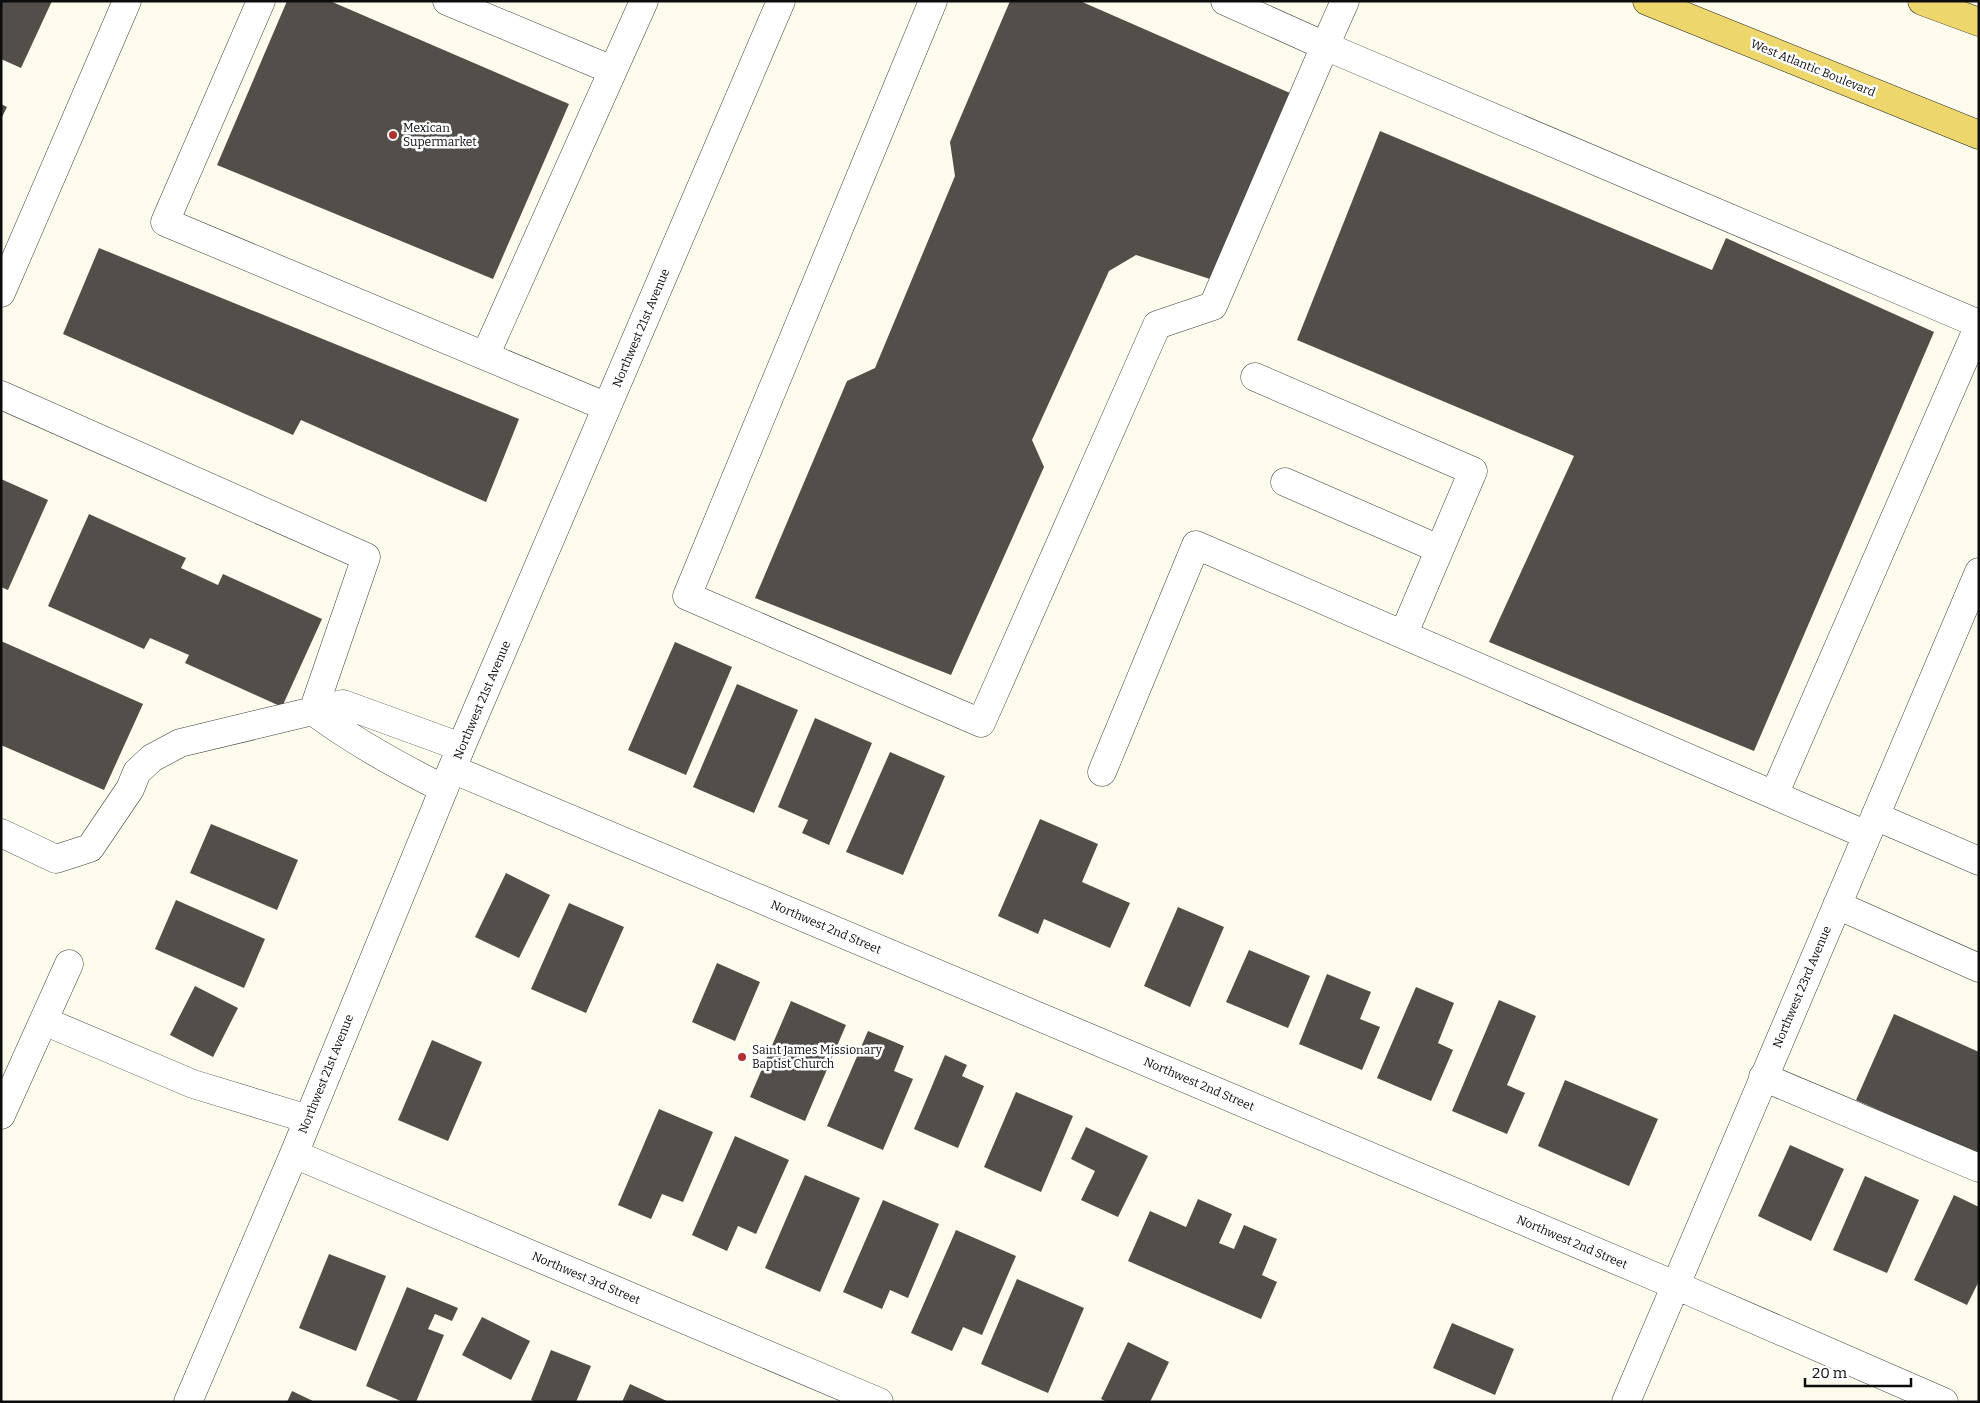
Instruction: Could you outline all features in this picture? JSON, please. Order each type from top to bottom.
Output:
[{"type":"main road","name":"West Atlantic Boulevard","points":[[1647,1],[1977,134]]},
{"type":"main road","points":[[1922,1],[1979,22]]},
{"type":"street","points":[[1,293],[126,1]]},
{"type":"street","points":[[261,1],[165,222],[607,407]]},
{"type":"street","points":[[447,1],[612,70]]},
{"type":"street","points":[[485,356],[644,1]]},
{"type":"street","name":"Northwest 21st Avenue","points":[[188,1402],[294,1154],[453,768],[781,1]]},
{"type":"street","points":[[933,1],[687,596],[982,723],[1157,325],[1213,306],[1345,1]]},
{"type":"street","points":[[1225,1],[1979,325],[1774,795]]},
{"type":"street","points":[[1255,377],[1473,471],[1404,633]]},
{"type":"street","points":[[1,395],[366,557],[313,711]]},
{"type":"street","points":[[1285,482],[1439,549]]},
{"type":"street","points":[[1102,772],[1196,545],[1404,633],[1774,795],[1979,861]]},
{"type":"street","name":"Northwest 23rd Avenue","points":[[1626,1402],[1979,572]]},
{"type":"street","points":[[1,833],[56,858],[90,848],[130,789],[137,772],[152,758],[180,743],[343,704],[453,768]]},
{"type":"street","points":[[313,711],[337,730],[390,762],[453,768]]},
{"type":"street","name":"Northwest 2nd Street","points":[[453,768],[1675,1285],[1944,1402]]},
{"type":"street","points":[[1837,905],[1979,968]]},
{"type":"street","points":[[1,1115],[70,964]]},
{"type":"street","points":[[44,1021],[193,1084],[308,1119]]},
{"type":"street","points":[[1763,1077],[1979,1168]]},
{"type":"street","name":"Northwest 3rd Street","points":[[294,1154],[879,1402]]},
{"type":"building","points":[[1,1],[52,1],[21,68],[1,59]]},
{"type":"building","name":"Mexican Supermarket","points":[[287,1],[330,1],[569,104],[493,279],[217,165]]},
{"type":"building","points":[[1010,1],[1080,1],[1290,93],[1210,279],[1136,255],[1109,271],[1032,440],[1044,467],[951,675],[755,598],[847,381],[875,368],[955,176],[950,142]]},
{"type":"building","points":[[1,104],[7,107],[1,119]]},
{"type":"building","points":[[1380,131],[1712,270],[1726,238],[1934,332],[1754,751],[1489,642],[1574,456],[1297,340]]},
{"type":"building","points":[[99,248],[519,419],[486,502],[301,420],[293,435],[63,334]]},
{"type":"building","points":[[1,479],[48,500],[8,590],[1,587]]},
{"type":"building","points":[[89,514],[186,558],[181,568],[218,585],[223,574],[322,619],[282,707],[185,663],[189,655],[150,638],[144,649],[48,606]]},
{"type":"building","points":[[1,641],[143,704],[104,790],[1,745]]},
{"type":"building","points":[[675,642],[732,667],[686,775],[628,750]]},
{"type":"building","points":[[737,684],[798,710],[754,813],[693,787]]},
{"type":"building","points":[[815,718],[872,743],[829,845],[802,833],[808,820],[778,807]]},
{"type":"building","points":[[890,752],[945,776],[903,875],[846,852]]},
{"type":"building","points":[[1040,819],[1098,844],[1082,882],[1130,903],[1110,948],[1044,919],[1038,934],[998,916]]},
{"type":"building","points":[[211,824],[298,860],[277,910],[190,873]]},
{"type":"building","points":[[506,873],[550,895],[519,958],[475,937]]},
{"type":"building","points":[[176,900],[265,939],[244,988],[155,949]]},
{"type":"building","points":[[569,903],[624,927],[586,1013],[531,989]]},
{"type":"building","points":[[1178,907],[1224,927],[1190,1007],[1144,986]]},
{"type":"building","points":[[1249,950],[1310,976],[1288,1028],[1226,1002]]},
{"type":"building","points":[[717,963],[760,982],[735,1041],[692,1022]]},
{"type":"building","points":[[1327,974],[1371,992],[1360,1019],[1380,1027],[1362,1070],[1299,1044]]},
{"type":"building","points":[[195,986],[238,1008],[213,1057],[170,1035]]},
{"type":"building","points":[[1416,987],[1454,1003],[1438,1043],[1453,1050],[1431,1101],[1377,1078]]},
{"type":"building","points":[[1499,1000],[1536,1016],[1507,1085],[1525,1093],[1507,1134],[1452,1111]]},
{"type":"building","points":[[791,1001],[846,1025],[805,1121],[750,1097]]},
{"type":"building","points":[[1894,1014],[1979,1052],[1979,1155],[1856,1100]]},
{"type":"building","points":[[868,1031],[904,1046],[894,1071],[913,1079],[883,1150],[827,1126]]},
{"type":"building","points":[[432,1040],[482,1062],[448,1141],[398,1120]]},
{"type":"building","points":[[945,1055],[967,1065],[962,1076],[984,1086],[958,1148],[914,1129]]},
{"type":"building","points":[[1565,1080],[1658,1119],[1629,1186],[1538,1146]]},
{"type":"building","points":[[1016,1092],[1073,1116],[1041,1192],[984,1167]]},
{"type":"building","points":[[659,1109],[713,1132],[683,1202],[662,1194],[651,1219],[618,1205]]},
{"type":"building","points":[[1086,1127],[1148,1156],[1118,1217],[1081,1200],[1095,1171],[1071,1159]]},
{"type":"building","points":[[735,1136],[789,1160],[756,1234],[738,1226],[727,1251],[692,1235]]},
{"type":"building","points":[[1790,1145],[1844,1169],[1811,1241],[1758,1216]]},
{"type":"building","points":[[805,1175],[860,1198],[820,1292],[765,1268]]},
{"type":"building","points":[[1865,1176],[1919,1200],[1887,1273],[1833,1250]]},
{"type":"building","points":[[1954,1195],[1979,1207],[1979,1281],[1967,1305],[1914,1280]]},
{"type":"building","points":[[1198,1199],[1232,1214],[1219,1243],[1234,1249],[1244,1225],[1277,1239],[1262,1275],[1277,1282],[1261,1319],[1128,1261],[1150,1211],[1186,1227]]},
{"type":"building","points":[[883,1200],[939,1224],[908,1298],[890,1290],[882,1309],[843,1292]]},
{"type":"building","points":[[956,1230],[1016,1256],[982,1335],[963,1327],[952,1351],[911,1333]]},
{"type":"building","points":[[329,1254],[386,1276],[356,1351],[299,1328]]},
{"type":"building","points":[[1017,1279],[1084,1308],[1048,1393],[981,1364]]},
{"type":"building","points":[[407,1287],[458,1308],[452,1321],[435,1314],[428,1329],[444,1335],[416,1402],[403,1402],[366,1386]]},
{"type":"building","points":[[482,1317],[530,1341],[511,1380],[462,1355]]},
{"type":"building","points":[[1452,1323],[1514,1349],[1495,1395],[1433,1368]]},
{"type":"building","points":[[1128,1342],[1169,1362],[1150,1402],[1107,1402],[1101,1399]]},
{"type":"building","points":[[551,1350],[591,1366],[576,1402],[536,1402],[531,1400]]},
{"type":"building","points":[[630,1384],[669,1402],[622,1402]]},
{"type":"building","points":[[292,1391],[315,1402],[287,1402]]},
{"type":"place","name":"Mexican Supermarket","points":[[393,135]]},
{"type":"place","name":"Saint James Missionary Baptist Church","points":[[742,1057]]}]
